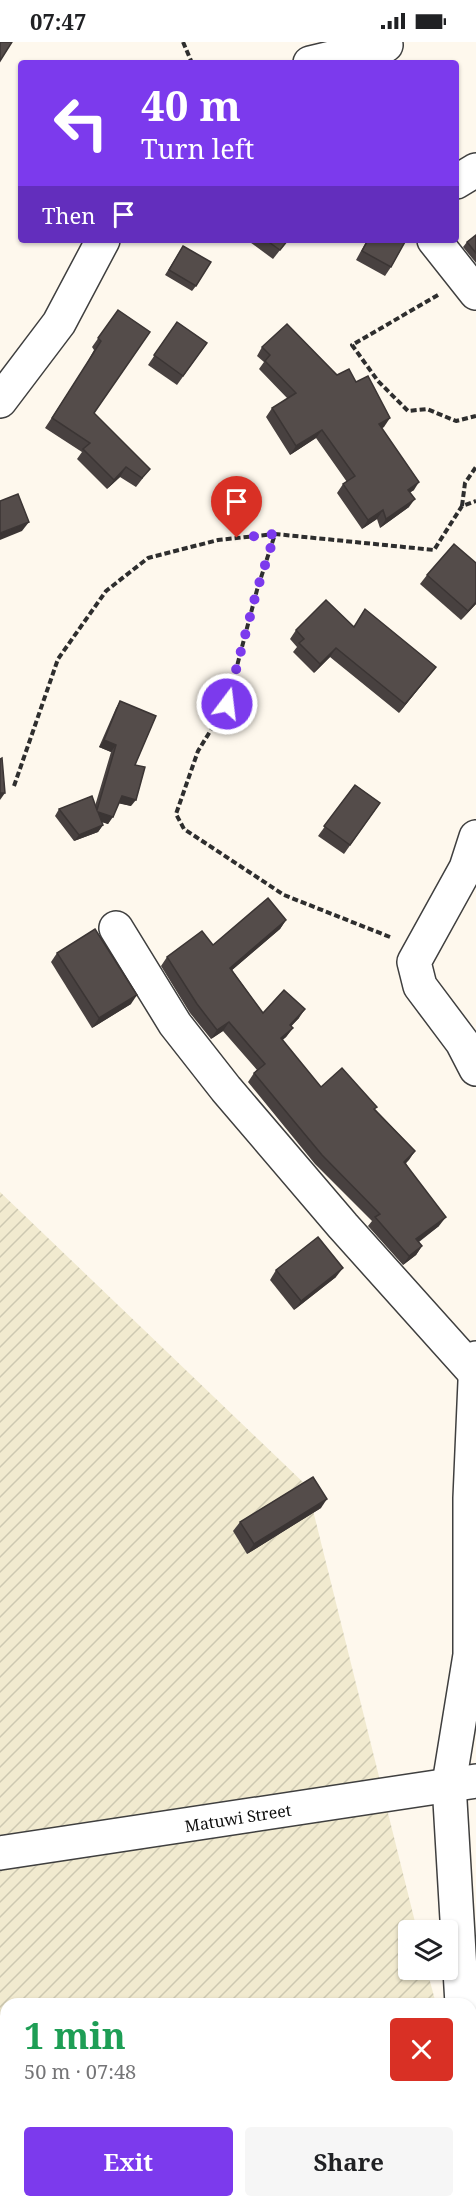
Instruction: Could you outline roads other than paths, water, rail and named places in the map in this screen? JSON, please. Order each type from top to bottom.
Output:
[{"type":"street","points":[[327,60],[385,50]]},
{"type":"street","points":[[459,180],[476,170]]},
{"type":"street","points":[[0,401],[59,323],[101,243]]},
{"type":"street","points":[[436,243],[471,286]]},
{"type":"street","points":[[476,837],[466,868],[418,950],[414,962],[420,986],[462,1042],[476,1069]]},
{"type":"street","points":[[116,928],[175,1024],[226,1089],[343,1226],[475,1365],[470,1655],[463,1783],[462,1998]]},
{"type":"street","name":"Matuwi Street","points":[[0,1853],[463,1783]]}]
